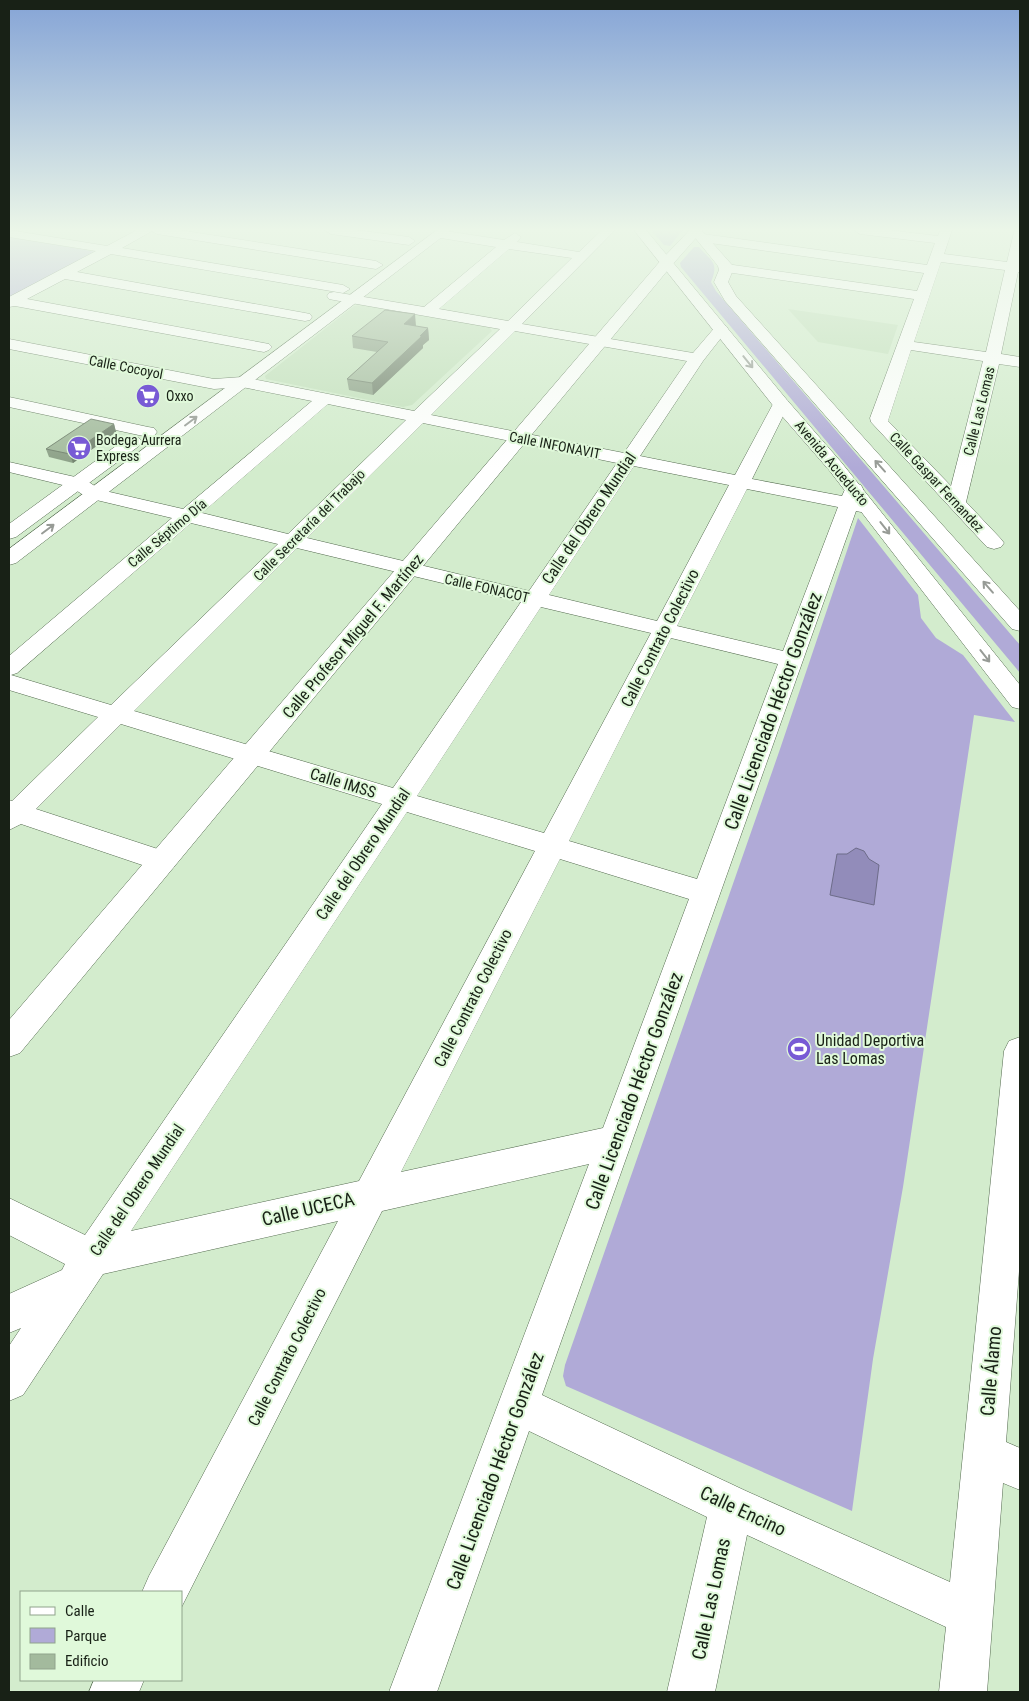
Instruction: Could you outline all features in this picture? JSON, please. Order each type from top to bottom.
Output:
[{"type":"street","points":[[57,309],[269,343],[293,343]]},
{"type":"street","points":[[267,309],[305,316]]},
{"type":"street","points":[[250,357],[305,316],[317,309]]},
{"type":"street","points":[[9,558],[95,494],[239,375],[293,343],[328,309]]},
{"type":"street","points":[[414,309],[697,358]]},
{"type":"street","points":[[427,312],[430,309]]},
{"type":"street","name":"Calle Secretaría del Trabajo","points":[[11,814],[116,714],[527,309]]},
{"type":"street","name":"Calle Profesor Miguel F. Martínez","points":[[9,1043],[629,309]]},
{"type":"street","name":"Avenida Acueducto","points":[[705,309],[781,404],[818,444],[857,500],[1020,701]]},
{"type":"street","name":"Avenida Acueducto","points":[[740,309],[1020,624]]},
{"type":"street","points":[[918,309],[906,345],[1020,362]]},
{"type":"street","name":"Calle Las Lomas","points":[[956,502],[1005,309]]},
{"type":"street","name":"Calle del Obrero Mundial","points":[[9,1381],[628,459],[697,358],[721,329]]},
{"type":"street","name":"Calle Cocoyol","points":[[9,344],[214,384]]},
{"type":"street","name":"Calle Gaspar Fernandez","points":[[906,345],[879,416],[880,422],[994,542]]},
{"type":"street","name":"Calle INFONAVIT","points":[[214,384],[239,375],[324,398],[520,438],[741,482],[857,500]]},
{"type":"street","points":[[199,394],[214,384]]},
{"type":"street","name":"Calle Séptimo Día","points":[[9,668],[324,398]]},
{"type":"street","points":[[9,402],[148,432]]},
{"type":"street","name":"Calle Contrato Colectivo","points":[[166,1591],[781,404]]},
{"type":"street","points":[[9,533],[163,421]]},
{"type":"street","name":"Calle FONACOT","points":[[9,467],[77,483],[95,494],[792,660]]},
{"type":"street","name":"Calle Licenciado Héctor González","points":[[414,1692],[792,660],[857,500]]},
{"type":"street","name":"Calle IMSS","points":[[9,682],[706,893]]},
{"type":"street","points":[[11,814],[163,861]]},
{"type":"street","name":"Calle Álamo","points":[[963,1692],[1020,1051]]},
{"type":"street","name":"Calle UCECA","points":[[9,1314],[83,1270],[371,1195],[615,1142]]},
{"type":"street","points":[[9,1216],[83,1270]]},
{"type":"street","name":"Calle Encino","points":[[519,1405],[732,1506],[970,1614]]},
{"type":"street","points":[[983,1454],[1020,1469]]},
{"type":"street","name":"Calle Las Lomas","points":[[691,1692],[732,1506]]},
{"type":"shaded area","points":[[350,309],[386,309],[489,327],[492,331],[412,405],[403,407],[266,379],[265,376]]},
{"type":"shaded area","points":[[788,309],[898,325],[888,354],[818,342]]},
{"type":"shaded area","points":[[856,848],[864,851],[869,859],[879,865],[874,905],[830,895],[837,854],[847,854]]},
{"type":"green space","points":[[716,309],[732,309],[1020,645],[1020,673]]},
{"type":"green space","name":"Unidad Deportiva Las Lomas","points":[[858,518],[918,595],[921,618],[936,638],[963,655],[1015,722],[974,715],[903,1187],[873,1359],[852,1511],[566,1386],[563,1376],[565,1365],[779,752]]},
{"type":"building","points":[[385,310],[415,314],[404,324],[428,328],[420,336],[422,336],[372,383],[347,379],[388,342],[352,336]]},
{"type":"building","points":[[91,419],[114,424],[70,454],[46,449]]},
{"type":"place","name":"Oxxo","points":[[148,396]]},
{"type":"place","name":"Bodega Aurrera Express","points":[[79,448]]},
{"type":"place","name":"Unidad Deportiva Las Lomas","points":[[799,1049]]}]
